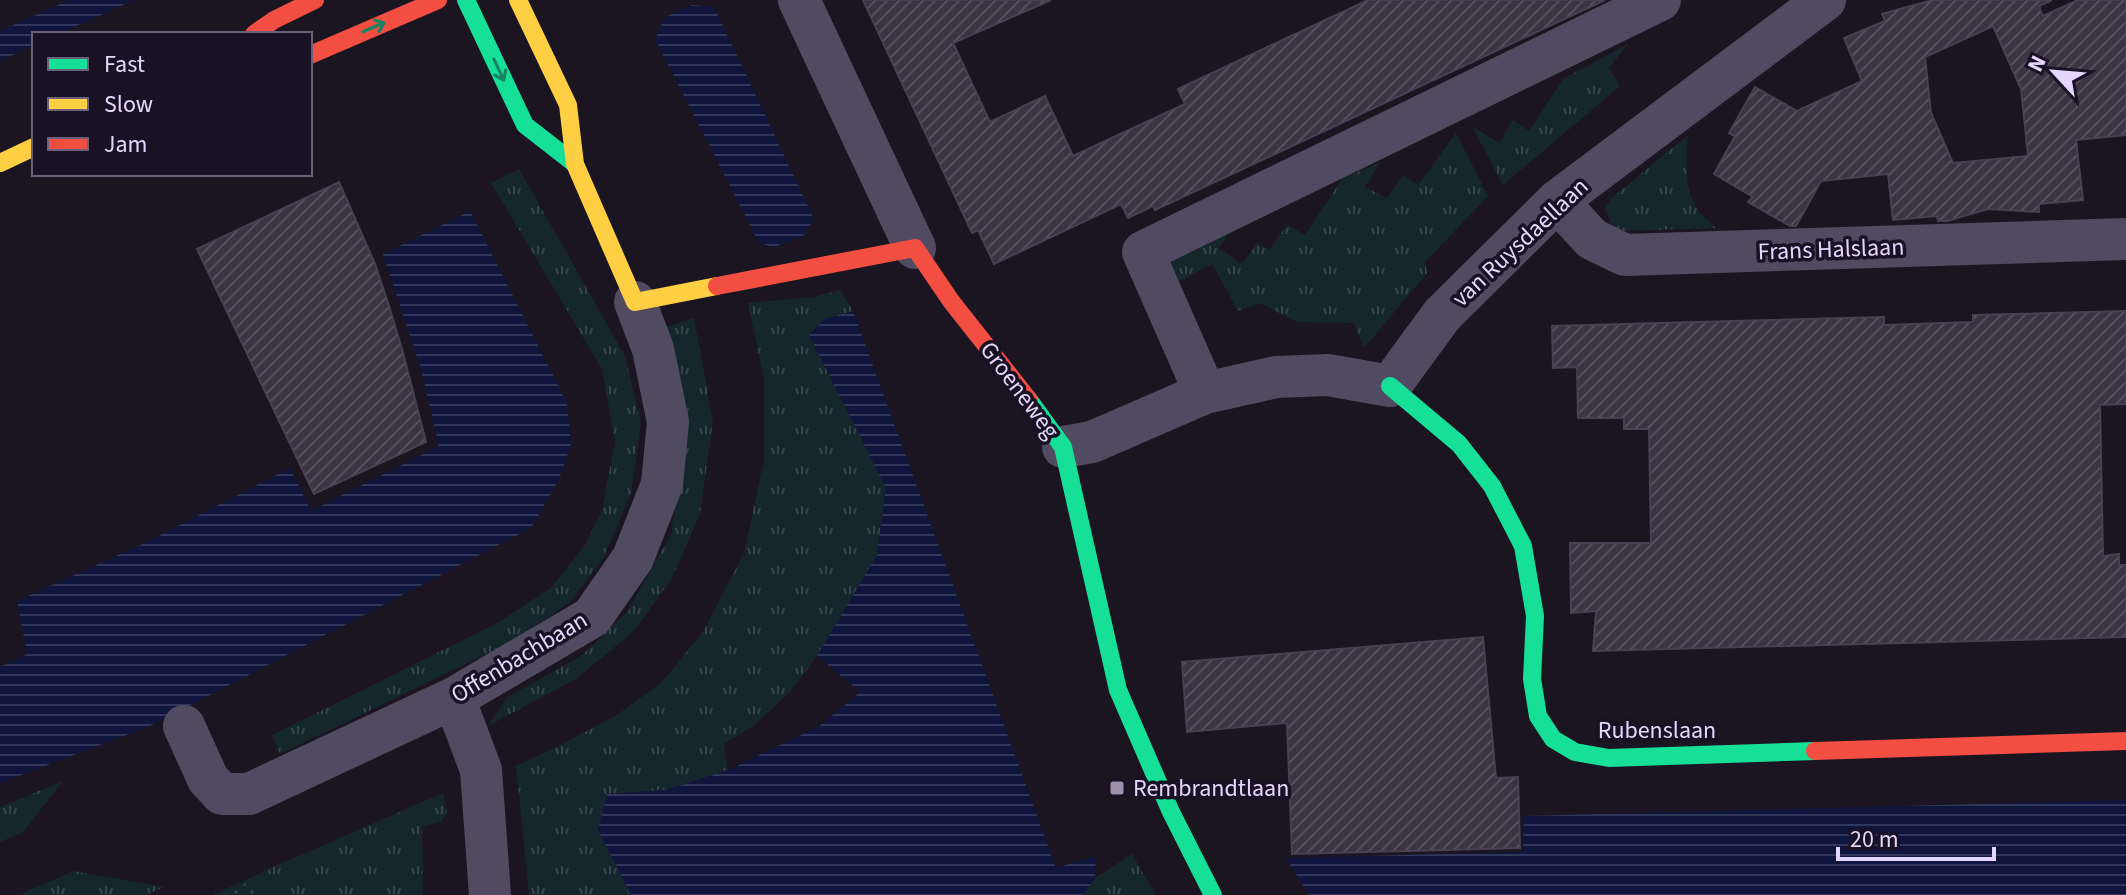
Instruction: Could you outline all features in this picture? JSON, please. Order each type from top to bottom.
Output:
[{"type":"street","points":[[257,32],[315,0]]},
{"type":"street","points":[[312,54],[438,0]]},
{"type":"street","name":"Offenbachbaan","points":[[466,0],[525,125],[575,164]]},
{"type":"street","name":"Offenbachbaan","points":[[184,726],[208,779],[222,794],[249,794],[454,698],[592,617],[633,558],[662,484],[668,422],[653,349],[575,164],[568,105],[518,0]]},
{"type":"street","name":"Groeneweg","points":[[799,0],[915,248],[951,301],[1063,447],[1118,690],[1171,812],[1213,895]]},
{"type":"street","points":[[1205,393],[1143,252],[1660,0]]},
{"type":"street","name":"van Ruysdaellaan","points":[[1390,386],[1442,315],[1557,201],[1821,1]]},
{"type":"street","points":[[0,163],[32,148]]},
{"type":"street","name":"Frans Halslaan","points":[[1557,201],[1592,239],[1625,255],[2126,239]]},
{"type":"street","points":[[635,302],[915,248]]},
{"type":"street","points":[[1063,447],[1092,442],[1205,393],[1276,377],[1328,375],[1390,386]]},
{"type":"street","name":"Rubenslaan","points":[[1390,386],[1459,444],[1492,486],[1523,546],[1535,616],[1532,679],[1538,716],[1553,739],[1575,752],[1609,758],[2126,741]]},
{"type":"street","points":[[454,698],[481,770],[490,895]]},
{"type":"green space","points":[[1628,44],[1609,68],[1620,86],[1503,185],[1472,126],[1499,143],[1513,120],[1529,131],[1563,79]]},
{"type":"green space","points":[[1456,133],[1488,196],[1425,262],[1427,273],[1364,348],[1354,323],[1297,322],[1260,303],[1238,311],[1212,264],[1172,285],[1169,264],[1176,252],[1231,230],[1219,248],[1242,264],[1257,243],[1269,250],[1287,225],[1305,235],[1342,179],[1380,162],[1365,187],[1387,198],[1403,175],[1418,185]]},
{"type":"green space","points":[[1688,135],[1690,193],[1698,210],[1716,228],[1623,231],[1611,224],[1605,208],[1613,197]]},
{"type":"green space","points":[[519,169],[625,356],[641,423],[631,494],[603,559],[570,602],[513,641],[280,754],[272,735],[499,622],[551,588],[585,545],[602,510],[615,441],[602,369],[491,183]]},
{"type":"green space","points":[[840,290],[853,311],[825,319],[809,335],[886,488],[877,555],[817,656],[790,692],[756,724],[724,744],[728,770],[666,790],[607,794],[598,830],[631,895],[529,895],[516,766],[617,715],[662,682],[703,632],[744,553],[764,460],[764,380],[748,303],[814,297]]},
{"type":"green space","points":[[694,318],[713,422],[700,514],[672,578],[634,631],[577,678],[488,726],[507,697],[581,656],[627,612],[671,534],[687,427],[663,328]]},
{"type":"green space","points":[[63,781],[23,832],[0,842],[0,807]]},
{"type":"green space","points":[[443,793],[447,812],[441,822],[422,826],[423,895],[265,895],[249,880],[230,895],[213,895],[280,864]]},
{"type":"green space","points":[[1132,854],[1156,895],[1083,895],[1095,878]]},
{"type":"green space","points":[[73,871],[164,887],[146,895],[19,895]]},
{"type":"green space","points":[[249,880],[265,895],[230,895]]},
{"type":"shaded area","points":[[69,0],[134,0],[63,32],[32,32],[32,46],[0,61],[0,31]]},
{"type":"shaded area","points":[[692,5],[714,7],[814,219],[804,235],[774,247],[759,243],[655,39],[665,17]]},
{"type":"shaded area","points":[[470,211],[567,403],[571,445],[559,479],[531,528],[148,727],[0,783],[0,667],[27,654],[17,601],[145,543],[290,468],[311,511],[439,446],[421,369],[383,254]]},
{"type":"shaded area","points":[[853,311],[1056,868],[1096,856],[1095,878],[1083,895],[631,895],[598,830],[607,794],[666,790],[728,770],[819,726],[860,692],[817,656],[877,555],[886,488],[809,335],[825,319]]},
{"type":"shaded area","points":[[2126,800],[2126,895],[1309,895],[1286,858],[1523,852],[1524,816]]},
{"type":"pier","points":[[817,656],[860,692],[819,726],[728,770],[728,766],[817,722],[854,692],[814,659]]},
{"type":"building","points":[[863,0],[1051,0],[953,43],[990,122],[1045,96],[1073,156],[1185,104],[1178,89],[1368,0],[1605,0],[1155,210],[1153,206],[1128,218],[1121,204],[994,264],[978,230],[972,233]]},
{"type":"building","points":[[1933,0],[2052,0],[2039,6],[2043,16],[2078,0],[2126,0],[2126,135],[2076,140],[2083,200],[2039,204],[2039,212],[1988,209],[1947,221],[1938,221],[1937,216],[1893,220],[1888,174],[1821,181],[1796,226],[1790,226],[1748,202],[1753,197],[1714,174],[1735,136],[1729,133],[1755,87],[1797,111],[1862,81],[1844,38],[1885,21],[1882,14]],"holes":[[[1993,26],[2021,89],[2028,156],[1953,163],[1931,113],[1925,57]]]},
{"type":"building","points":[[339,182],[375,264],[402,349],[426,442],[314,494],[197,249]]},
{"type":"building","points":[[2126,311],[2126,404],[2100,405],[2103,556],[2119,554],[2119,565],[2126,565],[2126,637],[1593,651],[1596,611],[1571,613],[1570,543],[1651,543],[1649,429],[1624,429],[1624,418],[1578,418],[1577,367],[1553,368],[1552,326],[1884,317],[1884,325],[1973,322],[1973,315]]},
{"type":"building","points":[[1483,637],[1496,778],[1518,777],[1520,848],[1292,854],[1287,723],[1187,732],[1182,662]]},
{"type":"traffic: fast","points":[[466,0],[525,125],[575,164]]},
{"type":"traffic: fast","points":[[1390,386],[1459,444],[1492,486],[1523,546],[1535,616],[1532,679],[1538,716],[1553,739],[1575,752],[1609,758],[1815,751]]},
{"type":"traffic: fast","points":[[1029,400],[1063,447],[1118,690],[1171,812],[1213,895]]},
{"type":"traffic: slow","points":[[518,0],[568,105],[575,164],[635,302],[717,286]]},
{"type":"traffic: slow","points":[[0,163],[32,148]]},
{"type":"traffic: jam","points":[[257,32],[315,0]]},
{"type":"traffic: jam","points":[[312,54],[438,0]]},
{"type":"traffic: jam","points":[[717,286],[915,248],[951,301],[1029,400]]},
{"type":"traffic: jam","points":[[1815,751],[2126,741]]},
{"type":"place","name":"Rembrandtlaan","points":[[1117,788]]}]
